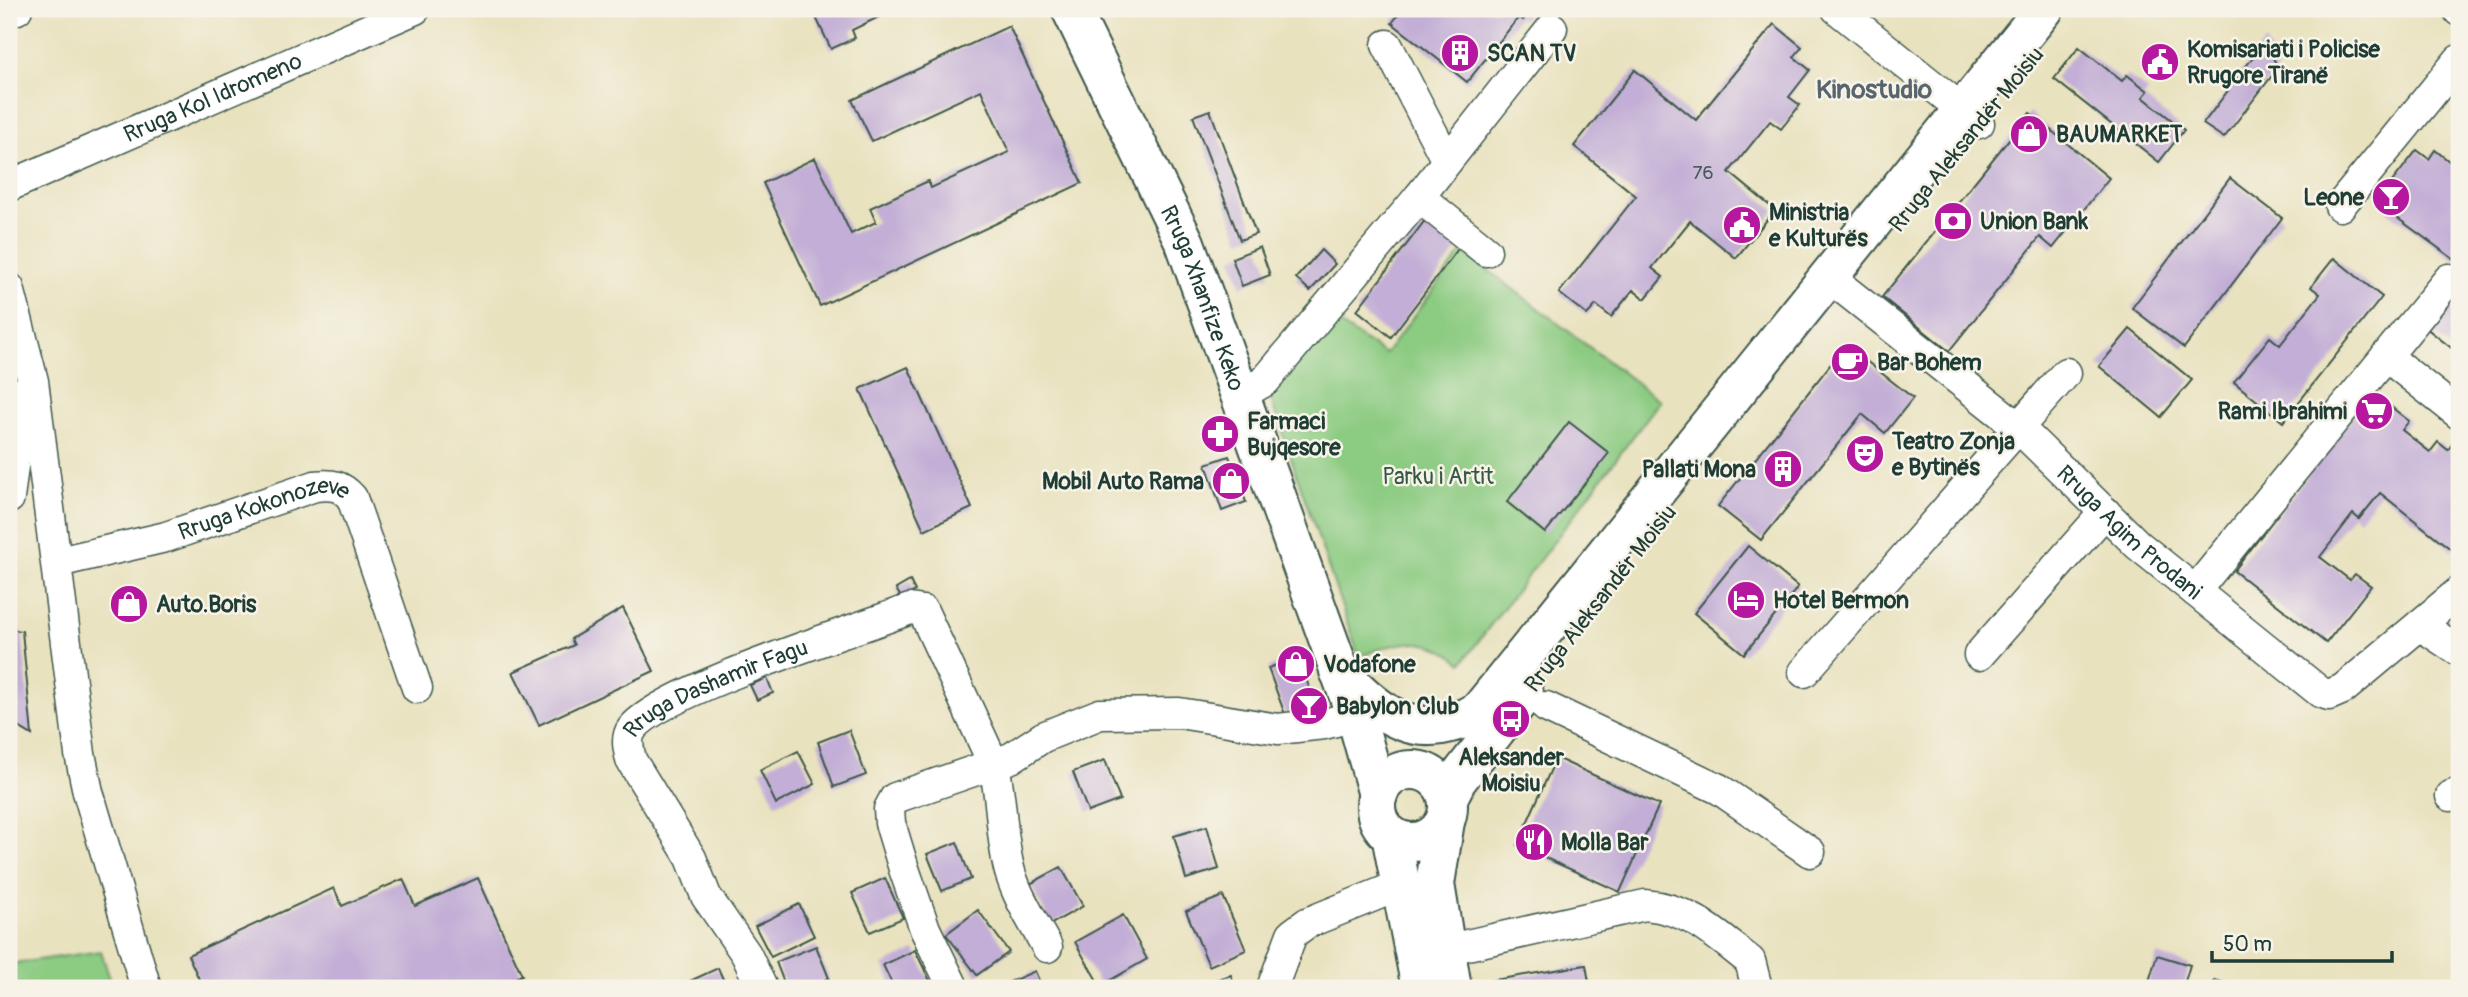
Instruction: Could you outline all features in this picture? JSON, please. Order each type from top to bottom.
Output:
[{"type":"main road","name":"Rruga Xhanfize Keko","points":[[1071,9],[1185,243],[1356,716],[1378,795],[1376,810],[1381,824],[1391,835],[1403,884],[1441,974]]},
{"type":"main road","name":"Rruga Aleksandër Moisiu","points":[[1432,790],[1485,743],[1845,290],[1971,117],[2044,9]]},
{"type":"main road","name":"Rruga Aleksandër Moisiu","points":[[1480,710],[1938,141],[1971,117],[2072,9]]},
{"type":"main road","points":[[1339,671],[1381,711],[1415,725],[1443,726],[1480,710]]},
{"type":"main road","points":[[1441,974],[1432,790],[1447,754],[1480,710]]},
{"type":"main road","points":[[1356,716],[1432,790],[1438,831],[1419,842],[1404,841],[1391,835]]},
{"type":"main road","points":[[1378,795],[1385,782],[1397,773],[1432,790]]},
{"type":"street","points":[[9,12],[17,9]]},
{"type":"street","name":"Rruga Kol Idromeno","points":[[9,186],[373,16],[415,9]]},
{"type":"street","points":[[1837,9],[1971,117]]},
{"type":"street","points":[[1239,396],[1265,381],[1419,197],[1552,28]]},
{"type":"street","points":[[1387,45],[1447,161]]},
{"type":"street","points":[[2340,206],[2459,60]]},
{"type":"street","points":[[1419,197],[1486,251]]},
{"type":"street","points":[[2195,591],[2449,279]]},
{"type":"street","points":[[9,288],[19,392],[58,562],[83,767],[146,988]]},
{"type":"street","name":"Rruga Agim Prodani","points":[[1845,290],[2017,426],[2138,545],[2320,692],[2329,695],[2343,689],[2459,592]]},
{"type":"street","points":[[2386,356],[2459,414]]},
{"type":"street","points":[[1804,672],[2066,373]]},
{"type":"street","points":[[9,498],[19,392]]},
{"type":"street","name":"Rruga Kokonozeve","points":[[58,562],[166,537],[315,486],[332,484],[344,489],[352,498],[417,688]]},
{"type":"street","points":[[1979,655],[2105,512]]},
{"type":"street","name":"Rruga Dashamir Fagu","points":[[762,988],[746,954],[706,896],[691,858],[631,760],[628,745],[630,731],[647,715],[729,676],[910,609],[923,611],[993,763]]},
{"type":"street","points":[[2420,625],[2459,651]]},
{"type":"street","points":[[1546,707],[1719,789],[1810,852]]},
{"type":"street","points":[[953,987],[925,929],[890,823],[889,809],[895,798],[906,791],[1011,758],[1043,737],[1100,714],[1178,713],[1278,729],[1324,724],[1356,716]]},
{"type":"street","points":[[993,763],[999,784],[1010,870],[1018,895],[1047,947]]},
{"type":"street","points":[[1272,988],[1292,934],[1307,923],[1403,884]]},
{"type":"street","points":[[1441,974],[1645,905],[1671,907],[1690,915],[1750,961],[1757,988]]},
{"type":"green space","name":"Parku i Artit","points":[[1463,251],[1660,401],[1462,663],[1437,647],[1412,643],[1387,647],[1359,657],[1268,391],[1329,317],[1385,354]]},
{"type":"green space","points":[[101,951],[113,988],[9,988],[9,964]]},
{"type":"building","points":[[812,9],[895,9],[852,30],[855,38],[831,49]]},
{"type":"building","name":"SCAN TV","points":[[1403,9],[1532,9],[1523,20],[1519,17],[1467,82],[1392,23]]},
{"type":"building","points":[[1774,24],[1802,47],[1794,57],[1810,70],[1789,97],[1800,105],[1781,129],[1770,121],[1729,172],[1775,210],[1736,258],[1690,221],[1652,268],[1663,277],[1645,299],[1633,290],[1611,317],[1596,305],[1587,315],[1559,293],[1636,196],[1574,146],[1635,70],[1696,120]]},
{"type":"building","points":[[1009,26],[1082,183],[820,306],[763,183],[815,158],[851,234],[876,222],[870,208],[928,181],[931,188],[1009,152],[981,90],[872,141],[852,100]]},
{"type":"building","points":[[2265,41],[2278,68],[2224,138],[2203,124]]},
{"type":"building","points":[[2079,47],[2122,81],[2127,75],[2148,91],[2143,97],[2184,130],[2159,162],[2054,79]]},
{"type":"building","points":[[1210,110],[1256,234],[1240,240],[1193,116]]},
{"type":"building","points":[[2030,113],[2109,178],[2053,248],[2040,237],[1949,351],[1882,297]]},
{"type":"building","points":[[2417,150],[2429,159],[2435,150],[2459,169],[2459,263],[2385,209],[2390,203],[2381,196]]},
{"type":"building","points":[[2230,178],[2282,218],[2184,348],[2132,308]]},
{"type":"building","points":[[1426,219],[1461,245],[1391,337],[1357,310]]},
{"type":"building","points":[[1260,247],[1270,275],[1242,286],[1232,258]]},
{"type":"building","points":[[1321,250],[1335,264],[1310,291],[1296,278]]},
{"type":"building","points":[[2334,258],[2382,297],[2283,422],[2234,382],[2270,337],[2280,345],[2320,294],[2311,287]]},
{"type":"building","points":[[2459,282],[2459,354],[2425,327]]},
{"type":"building","points":[[2130,329],[2192,380],[2161,417],[2099,366]]},
{"type":"building","name":"Pallati Mona","points":[[1846,345],[1913,398],[1885,433],[1862,414],[1761,540],[1718,506]]},
{"type":"building","points":[[908,367],[972,508],[924,530],[860,389]]},
{"type":"building","points":[[2372,392],[2409,421],[2402,430],[2430,452],[2438,442],[2448,450],[2457,437],[2459,439],[2459,541],[2452,550],[2380,493],[2359,519],[2353,514],[2320,557],[2350,580],[2355,574],[2371,586],[2326,643],[2234,571]]},
{"type":"building","points":[[1569,422],[1609,453],[1545,533],[1507,502]]},
{"type":"building","points":[[1229,456],[1246,502],[1222,511],[1206,464]]},
{"type":"building","name":"Hotel Bermon","points":[[1748,546],[1798,587],[1744,654],[1694,613]]},
{"type":"building","points":[[910,581],[915,591],[902,599],[896,589]]},
{"type":"building","points":[[623,608],[654,671],[539,725],[513,672],[574,645],[571,639]]},
{"type":"building","points":[[9,629],[22,631],[32,735],[9,721]]},
{"type":"building","points":[[1298,657],[1317,709],[1287,720],[1268,668]]},
{"type":"building","points":[[767,678],[773,693],[757,700],[750,685]]},
{"type":"building","points":[[849,730],[866,775],[834,787],[818,742]]},
{"type":"building","points":[[798,751],[815,784],[776,804],[760,770]]},
{"type":"building","points":[[1556,758],[1659,805],[1620,892],[1517,845]]},
{"type":"building","points":[[1105,760],[1120,800],[1088,812],[1073,772]]},
{"type":"building","points":[[1207,826],[1219,869],[1186,879],[1174,836]]},
{"type":"building","points":[[957,842],[971,879],[942,891],[927,854]]},
{"type":"building","points":[[1061,867],[1083,906],[1051,924],[1030,884]]},
{"type":"building","points":[[478,878],[522,975],[494,988],[203,988],[188,955],[334,888],[342,906],[403,879],[415,906]]},
{"type":"building","points":[[885,878],[903,918],[870,932],[852,893]]},
{"type":"building","points":[[1223,896],[1246,950],[1209,966],[1186,911]]},
{"type":"building","points":[[799,904],[814,936],[771,957],[755,926]]},
{"type":"building","points":[[978,910],[1009,952],[977,975],[946,934]]},
{"type":"building","points":[[1123,915],[1147,959],[1100,986],[1075,942]]},
{"type":"building","points":[[816,946],[829,978],[804,988],[786,988],[776,962]]},
{"type":"building","points":[[915,950],[933,987],[894,988],[883,965]]},
{"type":"building","points":[[2157,955],[2190,965],[2183,988],[2147,988]]},
{"type":"building","points":[[1586,965],[1590,988],[1489,988],[1488,981]]},
{"type":"building","points":[[718,968],[727,988],[675,988]]},
{"type":"building","points":[[1035,971],[1042,988],[996,988]]},
{"type":"building","points":[[1231,975],[1235,988],[1191,988]]},
{"type":"building","points":[[2215,980],[2240,988],[2212,988]]},
{"type":"place","name":"SCAN TV","points":[[1460,53]]},
{"type":"place","name":"Komisariati i Policise Rrugore Tiranë","points":[[2160,62]]},
{"type":"place","name":"BAUMARKET","points":[[2029,134]]},
{"type":"place","name":"Leone","points":[[2391,197]]},
{"type":"place","name":"Union Bank","points":[[1953,221]]},
{"type":"place","name":"Ministria e Kulturës","points":[[1742,225]]},
{"type":"place","name":"Bar Bohem","points":[[1850,362]]},
{"type":"place","name":"Rami Ibrahimi","points":[[2374,411]]},
{"type":"place","name":"Farmaci Bujqesore","points":[[1220,434]]},
{"type":"place","name":"Teatro Zonja e Bytinës","points":[[1865,454]]},
{"type":"place","name":"Pallati Mona","points":[[1783,469]]},
{"type":"place","name":"Mobil Auto Rama","points":[[1231,481]]},
{"type":"place","name":"Hotel Bermon","points":[[1746,600]]},
{"type":"place","name":"Auto.Boris","points":[[129,604]]},
{"type":"place","name":"Vodafone","points":[[1296,664]]},
{"type":"place","name":"Babylon Club","points":[[1309,706]]},
{"type":"place","name":"Aleksander Moisiu","points":[[1511,719]]},
{"type":"place","name":"Molla Bar","points":[[1534,842]]},
{"type":"district","name":"Kinostudio","points":[[1874,89]]}]
